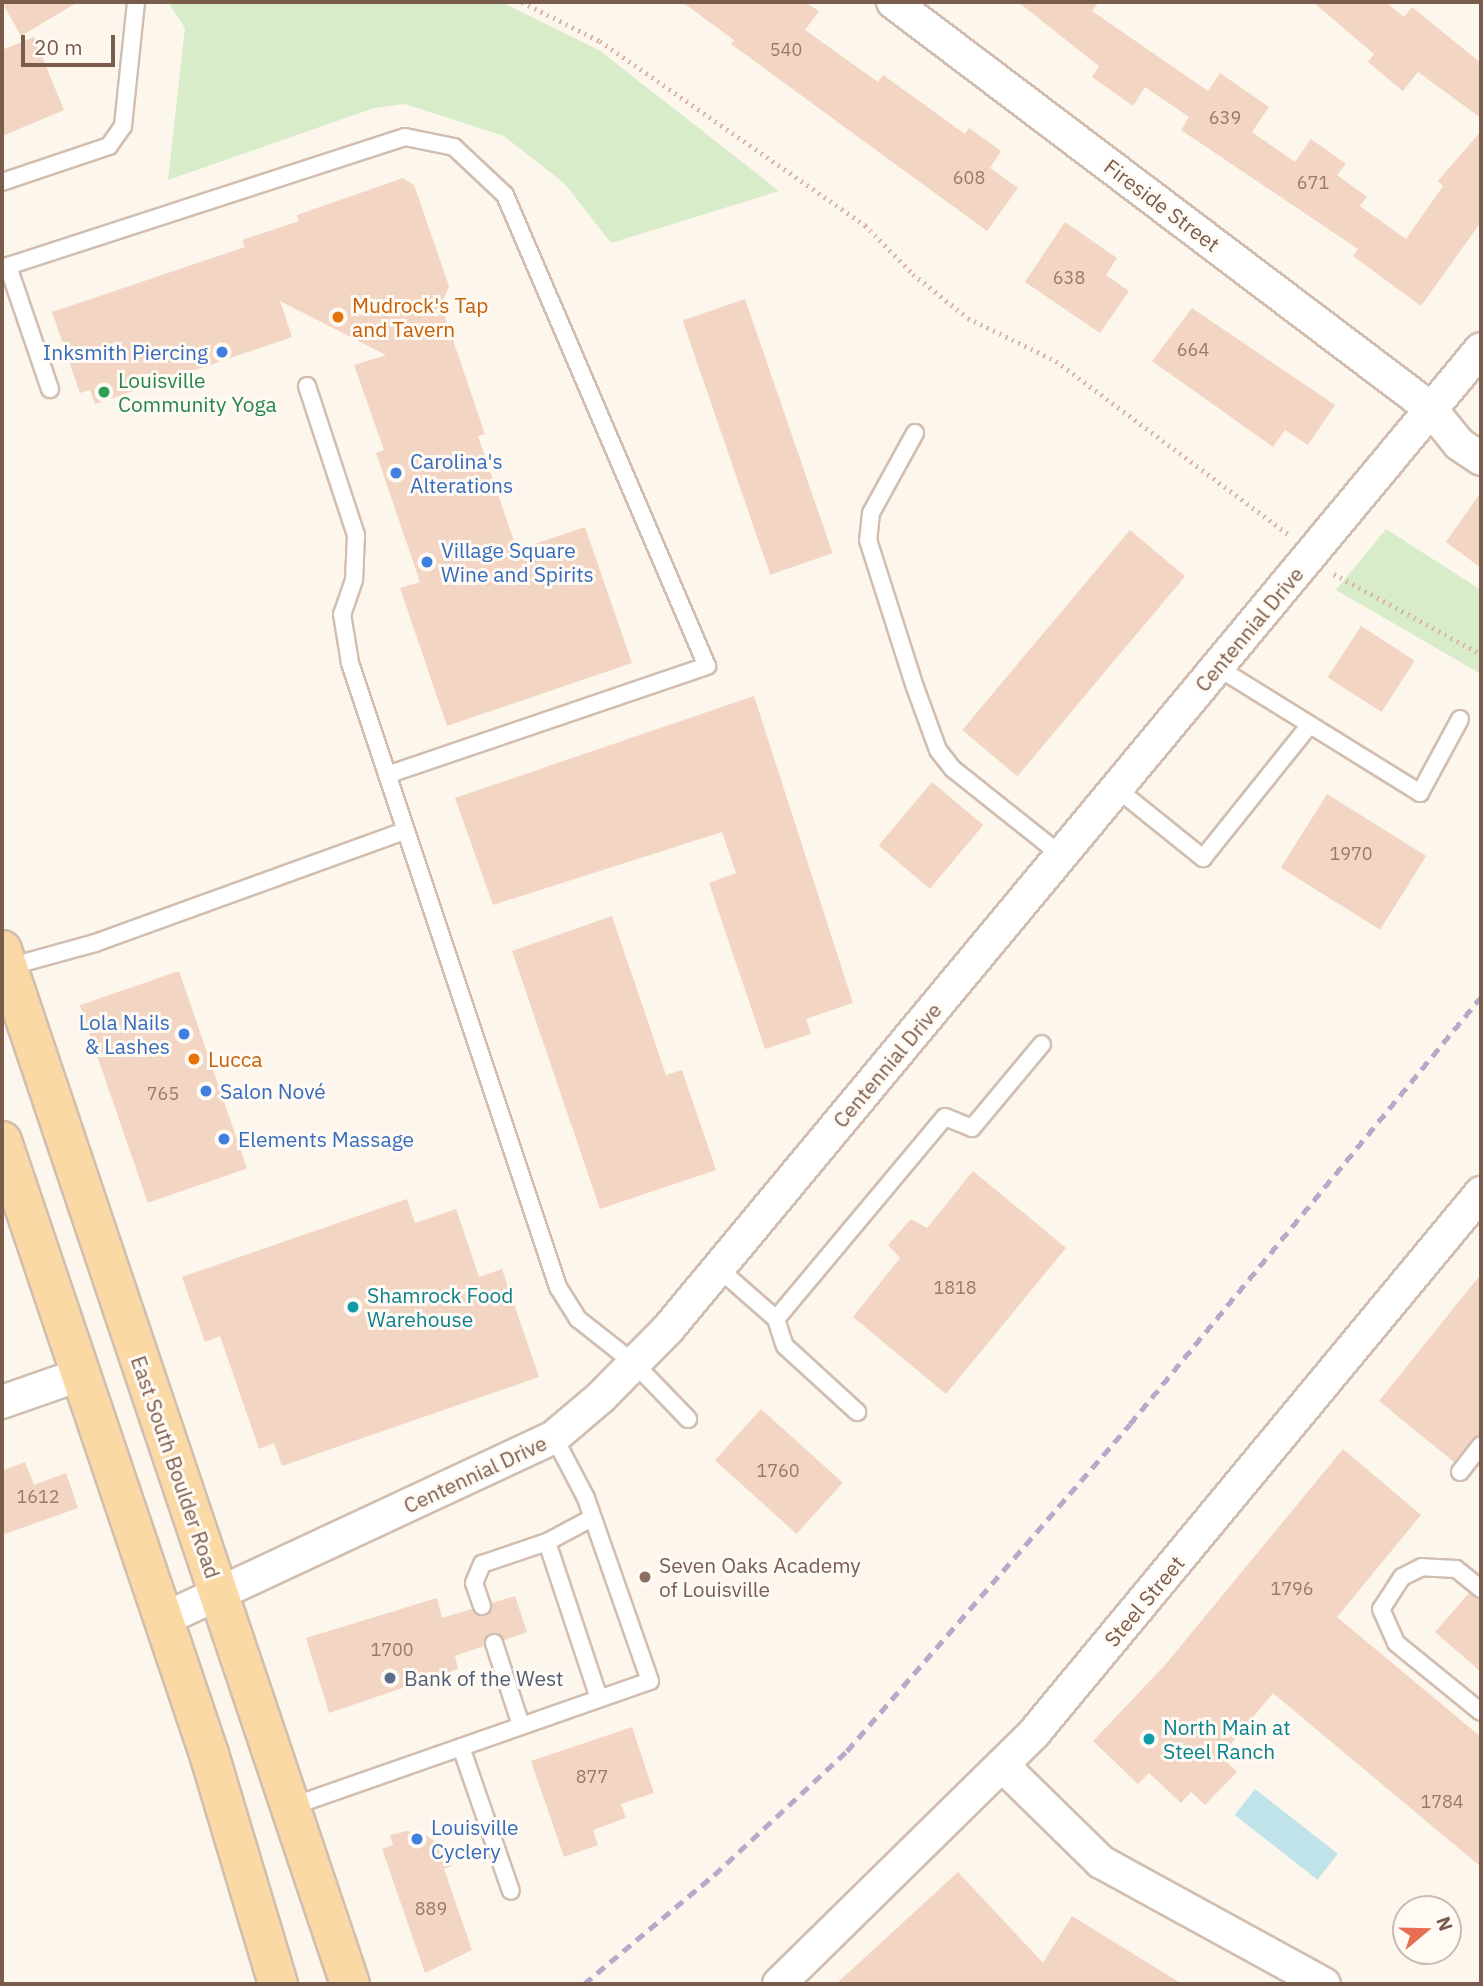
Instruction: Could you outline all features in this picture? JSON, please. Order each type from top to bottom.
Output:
[{"type":"main road","name":"East South Boulder Road","points":[[4,962],[350,1984]]},
{"type":"main road","points":[[2,1141],[164,1619],[278,1984]]},
{"type":"street","name":"Fireside Street","points":[[893,2],[1430,408],[1460,444],[1481,459]]},
{"type":"street","name":"Centennial Drive","points":[[164,1619],[554,1437],[634,1363],[718,1268],[1481,349]]},
{"type":"street","name":"Steel Street","points":[[779,1984],[1035,1732],[1481,1193]]},
{"type":"street","points":[[2,1402],[82,1374]]},
{"type":"street","points":[[1002,1765],[1101,1862],[1324,1984]]},
{"type":"lane","points":[[2,182],[109,146],[123,126],[136,2]]},
{"type":"lane","points":[[50,389],[5,267],[405,138],[454,147],[505,195],[706,666],[387,775]]},
{"type":"lane","points":[[307,386],[356,535],[358,555],[341,629],[404,831],[558,1287],[578,1319],[634,1363],[688,1419]]},
{"type":"lane","points":[[915,433],[871,513],[868,540],[915,687],[938,750],[953,769],[1061,855]]},
{"type":"lane","points":[[1217,667],[1308,727],[1420,793],[1460,719]]},
{"type":"lane","points":[[1116,788],[1203,858],[1308,727]]},
{"type":"lane","points":[[4,962],[94,943],[404,831]]},
{"type":"lane","points":[[776,1318],[945,1116],[972,1128],[1042,1044]]},
{"type":"lane","points":[[718,1268],[776,1318],[785,1346],[857,1412]]},
{"type":"lane","points":[[290,1807],[650,1681],[592,1518],[554,1437]]},
{"type":"lane","points":[[1460,1472],[1481,1446]]},
{"type":"lane","points":[[481,1606],[474,1583],[482,1563],[547,1542],[592,1518]]},
{"type":"lane","points":[[547,1542],[599,1698]]},
{"type":"lane","points":[[1481,1589],[1456,1569],[1422,1567],[1402,1577],[1381,1609],[1396,1643],[1481,1712]]},
{"type":"lane","points":[[494,1643],[521,1726]]},
{"type":"lane","points":[[461,1747],[511,1891]]},
{"type":"path","points":[[522,2],[600,41],[853,217],[968,317],[1056,361],[1249,501],[1343,581],[1481,654]]},
{"type":"green space","points":[[168,2],[501,2],[599,50],[779,191],[611,243],[565,184],[504,136],[405,104],[374,108],[168,180],[185,28]]},
{"type":"green space","points":[[1386,529],[1481,590],[1481,674],[1336,590]]},
{"type":"water","points":[[1255,1789],[1338,1854],[1317,1880],[1235,1815]]},
{"type":"building","points":[[2,2],[78,2],[21,36]]},
{"type":"building","points":[[682,2],[805,2],[819,11],[805,30],[878,82],[883,75],[965,134],[969,128],[1001,151],[990,168],[1018,188],[987,231],[731,44],[734,40]]},
{"type":"building","points":[[1018,2],[1099,2],[1092,11],[1208,91],[1220,73],[1269,107],[1252,132],[1295,162],[1311,139],[1346,164],[1337,175],[1367,197],[1360,206],[1406,239],[1443,186],[1438,181],[1481,131],[1481,222],[1421,306],[1353,256],[1358,249],[1181,130],[1189,117],[1145,87],[1133,106],[1092,77],[1099,66]]},
{"type":"building","points":[[1313,2],[1386,2],[1404,17],[1412,7],[1481,63],[1481,118],[1418,72],[1403,91],[1368,62],[1374,54]]},
{"type":"building","points":[[34,37],[64,110],[2,136],[2,50]]},
{"type":"building","points":[[403,178],[414,185],[449,286],[441,305],[485,434],[478,436],[517,550],[585,527],[632,663],[447,726],[400,588],[420,582],[376,453],[384,450],[354,365],[386,355],[280,301],[292,337],[95,404],[90,390],[80,393],[52,312],[245,247],[242,240],[299,221],[297,215]]},
{"type":"building","points":[[1065,222],[1117,258],[1106,275],[1129,291],[1100,333],[1025,282]]},
{"type":"building","points":[[745,299],[833,553],[770,575],[683,320]]},
{"type":"building","points":[[1192,308],[1335,405],[1308,445],[1285,430],[1273,447],[1152,361]]},
{"type":"building","points":[[1481,492],[1481,568],[1446,542]]},
{"type":"building","points":[[1130,530],[1185,576],[1017,776],[962,730]]},
{"type":"building","points":[[1361,626],[1415,661],[1381,712],[1328,677]]},
{"type":"building","points":[[754,696],[853,1003],[806,1019],[811,1034],[765,1049],[709,883],[736,873],[722,832],[493,905],[455,798]]},
{"type":"building","points":[[932,782],[983,825],[930,889],[879,846]]},
{"type":"building","points":[[1327,794],[1426,856],[1380,930],[1281,868]]},
{"type":"building","points":[[612,916],[666,1075],[682,1070],[716,1170],[600,1209],[512,951]]},
{"type":"building","points":[[179,971],[247,1169],[148,1203],[80,1005]]},
{"type":"building","points":[[973,1171],[1066,1248],[946,1394],[853,1317],[900,1258],[888,1245],[911,1219],[927,1228]]},
{"type":"building","name":"Shamrock Food Warehouse","points":[[407,1199],[415,1223],[456,1209],[479,1277],[502,1269],[539,1377],[282,1466],[274,1443],[259,1449],[220,1336],[205,1342],[182,1277]]},
{"type":"building","points":[[1481,1274],[1481,1435],[1454,1462],[1379,1401]]},
{"type":"building","points":[[761,1409],[843,1483],[797,1534],[715,1460]]},
{"type":"building","points":[[1343,1449],[1421,1515],[1337,1617],[1481,1737],[1481,1867],[1273,1693],[1221,1756],[1237,1772],[1205,1805],[1191,1792],[1181,1803],[1149,1773],[1138,1784],[1093,1741],[1165,1665]]},
{"type":"building","points":[[25,1462],[34,1485],[66,1473],[78,1508],[2,1535],[2,1471]]},
{"type":"building","points":[[1469,1593],[1481,1599],[1481,1672],[1435,1632]]},
{"type":"building","points":[[515,1596],[527,1632],[504,1640],[490,1633],[484,1646],[455,1656],[458,1669],[329,1713],[306,1638],[437,1598],[442,1618],[472,1609],[485,1616],[492,1603]]},
{"type":"building","points":[[632,1727],[654,1793],[621,1804],[626,1818],[593,1830],[598,1845],[564,1857],[531,1761]]},
{"type":"building","points":[[407,1831],[423,1833],[443,1847],[452,1866],[444,1869],[472,1950],[425,1973],[382,1849],[393,1845],[390,1835]]},
{"type":"building","points":[[958,1872],[1043,1963],[1072,1916],[1182,1984],[836,1984]]},
{"type":"railway","points":[[584,1984],[714,1875],[847,1751],[1130,1424],[1481,997]]},
{"type":"place","name":"Mudrock's Tap and Tavern","points":[[338,317]]},
{"type":"place","name":"Inksmith Piercing","points":[[222,352]]},
{"type":"place","name":"Louisville Community Yoga","points":[[104,392]]},
{"type":"place","name":"Carolina's Alterations","points":[[396,473]]},
{"type":"place","name":"Village Square Wine and Spirits","points":[[427,562]]},
{"type":"place","name":"Lola Nails & Lashes","points":[[184,1034]]},
{"type":"place","name":"Lucca","points":[[194,1059]]},
{"type":"place","name":"Salon Nové","points":[[206,1091]]},
{"type":"place","name":"Elements Massage","points":[[224,1139]]},
{"type":"place","name":"Shamrock Food Warehouse","points":[[353,1307]]},
{"type":"place","name":"Seven Oaks Academy of Louisville","points":[[645,1577]]},
{"type":"place","name":"Bank of the West","points":[[390,1678]]},
{"type":"place","name":"North Main at Steel Ranch","points":[[1149,1739]]},
{"type":"place","name":"Louisville Cyclery","points":[[417,1839]]}]
